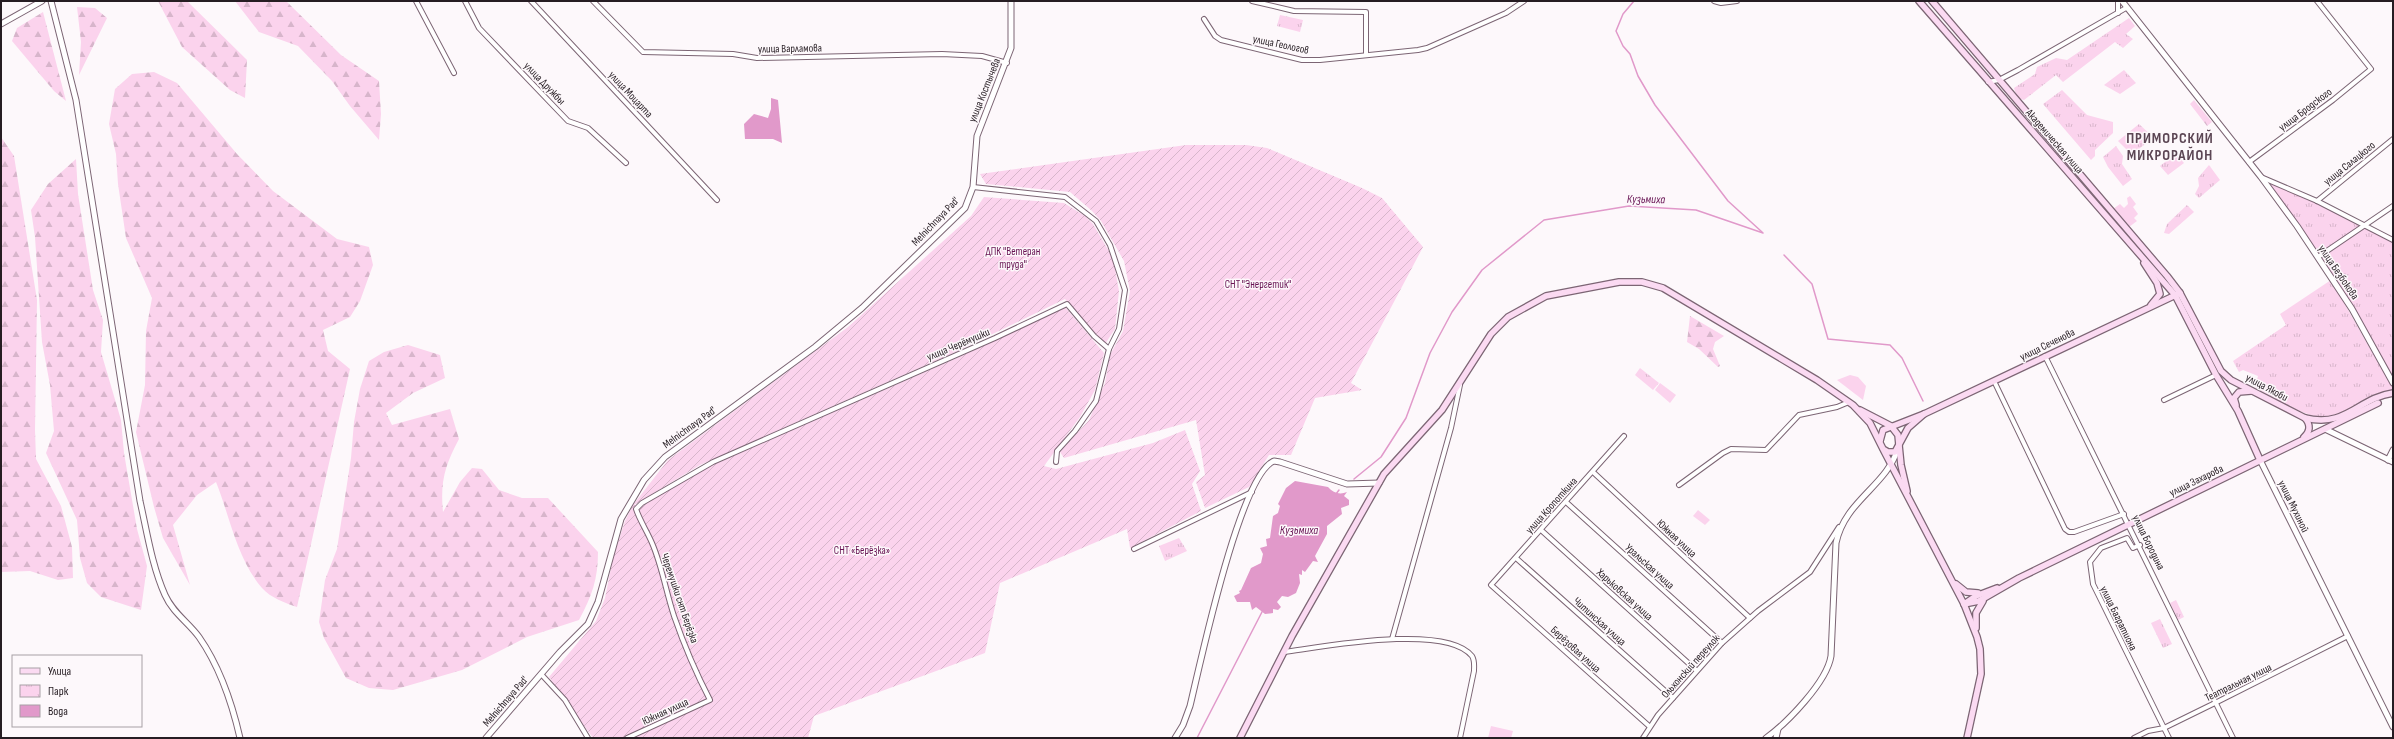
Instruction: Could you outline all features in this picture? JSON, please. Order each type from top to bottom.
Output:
[{"type":"main road","name":"Академическая улица","points":[[1919,1],[1988,82],[2177,294]]},
{"type":"main road","points":[[1932,1],[2112,210],[2177,294]]},
{"type":"main road","points":[[2133,246],[2157,283],[2160,294],[2149,307]]},
{"type":"main road","points":[[1240,738],[1284,652],[1379,483],[1395,460],[1432,424],[1460,385],[1491,334],[1508,317],[1546,296],[1618,282],[1642,282],[1663,288],[1859,409],[1891,426],[1896,433],[1904,477],[1915,512]]},
{"type":"main road","name":"улица Сеченова","points":[[1885,429],[1924,414],[2177,294]]},
{"type":"main road","name":"улица Якоби","points":[[2177,294],[2221,371],[2232,380],[2305,418],[2321,422],[2332,421],[2393,394]]},
{"type":"main road","name":"улица Мухиной","points":[[2177,294],[2216,375],[2238,411],[2260,460]]},
{"type":"main road","points":[[2238,411],[2234,398],[2239,392],[2247,390],[2260,394]]},
{"type":"main road","name":"улица Захарова","points":[[1964,604],[1974,604],[1984,595],[2326,429],[2393,394]]},
{"type":"main road","points":[[1859,409],[1870,423],[1915,512],[1950,576],[1964,604],[1977,637],[1981,655],[1981,674],[1967,738]]},
{"type":"main road","name":"улица Сеченова","points":[[1898,445],[1912,424],[1924,414]]},
{"type":"main road","points":[[2297,442],[2308,432],[2309,427],[2305,418]]},
{"type":"main road","points":[[1880,420],[1898,422],[1906,421]]},
{"type":"main road","points":[[1896,433],[1890,429],[1885,429],[1880,435],[1880,444],[1888,452],[1895,452],[1898,445]]},
{"type":"main road","points":[[1950,576],[1966,592],[1984,595],[1976,612],[1977,637]]},
{"type":"street","points":[[1,24],[42,1]]},
{"type":"street","points":[[51,1],[76,100],[140,501],[149,545],[159,581],[173,611],[199,637],[214,664],[235,718],[240,738]]},
{"type":"street","points":[[416,1],[454,73]]},
{"type":"street","name":"улица Дружбы","points":[[465,1],[479,28],[568,121],[588,128],[626,163]]},
{"type":"street","name":"улица Моцарта","points":[[531,1],[717,200]]},
{"type":"street","name":"улица Варламова","points":[[593,1],[643,52],[733,54],[757,58],[942,54],[982,56],[1007,63]]},
{"type":"street","name":"улица Костычева","points":[[972,187],[977,136],[1007,63],[1011,48],[1011,1]]},
{"type":"street","points":[[1252,1],[1294,11],[1366,12],[1366,55]]},
{"type":"street","name":"улица Геологов","points":[[1204,19],[1215,36],[1221,40],[1302,60],[1320,60],[1428,48],[1506,13],[1524,1]]},
{"type":"street","points":[[1714,1],[1721,3],[1737,1]]},
{"type":"street","points":[[2118,1],[2118,13]]},
{"type":"street","name":"улица Безбокова","points":[[2122,1],[2261,177],[2318,257],[2352,309],[2393,382]]},
{"type":"street","name":"улица Бродского","points":[[2249,162],[2333,100],[2370,69],[2317,1]]},
{"type":"street","points":[[1988,82],[1999,80],[2126,8]]},
{"type":"street","name":"улица Салацкого","points":[[2317,201],[2393,139]]},
{"type":"street","name":"улица Безбокова","points":[[2261,177],[2317,201],[2393,240]]},
{"type":"street","points":[[972,187],[1065,197],[1096,221],[1110,245],[1121,273],[1125,290],[1119,329],[1109,349],[1096,401],[1075,431],[1056,451],[1056,462]]},
{"type":"street","name":"Melnichnaya Pad'","points":[[486,738],[541,674],[588,624],[598,602],[621,519],[644,480],[665,457],[840,327],[965,208],[972,187]]},
{"type":"street","points":[[2318,257],[2393,206]]},
{"type":"street","name":"улица Черёмушки","points":[[642,503],[713,462],[995,338],[1067,304],[1086,327],[1109,349]]},
{"type":"street","name":"улица Бородина","points":[[2045,356],[2130,524],[2234,738]]},
{"type":"street","points":[[2164,400],[2216,375]]},
{"type":"street","points":[[1994,380],[2065,529],[2069,532],[2074,532],[2124,514]]},
{"type":"street","points":[[1392,639],[1451,428],[1460,385]]},
{"type":"street","points":[[1680,485],[1722,453],[1731,450],[1766,450],[1799,415],[1837,407],[1849,402]]},
{"type":"street","points":[[2326,429],[2390,461],[2393,450]]},
{"type":"street","name":"улица Кропоткина","points":[[1491,585],[1624,436]]},
{"type":"street","points":[[1766,738],[1779,728],[1820,684],[1830,665],[1836,543],[1839,527],[1856,503],[1892,465],[1898,445]]},
{"type":"street","name":"улица Мухиной","points":[[2260,460],[2393,727]]},
{"type":"street","points":[[1175,738],[1186,718],[1233,537],[1252,492],[1265,467],[1274,461],[1347,484],[1379,483]]},
{"type":"street","name":"Южная улица","points":[[1593,472],[1750,618]]},
{"type":"street","points":[[1134,550],[1252,492]]},
{"type":"street","name":"Уральская улица","points":[[1566,502],[1722,643]]},
{"type":"street","name":"Черемушки снт Берёзка","points":[[642,503],[636,509],[643,528],[652,542],[673,614],[689,650],[693,668],[710,700]]},
{"type":"street","name":"Ольхонский переулок","points":[[1642,738],[1648,726],[1696,670],[1722,643],[1758,611],[1810,572],[1839,527]]},
{"type":"street","name":"Харьковская улица","points":[[1541,530],[1696,670]]},
{"type":"street","name":"улица Багратиона","points":[[2140,545],[2133,548],[2128,538],[2101,548],[2090,562],[2093,584],[2169,738]]},
{"type":"street","name":"Читинская улица","points":[[1516,558],[1673,698]]},
{"type":"street","name":"Берёзовая улица","points":[[1491,585],[1648,726]]},
{"type":"street","name":"Театральная улица","points":[[2134,738],[2148,731],[2164,728],[2348,636]]},
{"type":"street","points":[[1284,652],[1392,639],[1434,640],[1450,644],[1471,655],[1474,661],[1474,671],[1460,738]]},
{"type":"street","points":[[541,674],[565,700],[588,738]]},
{"type":"street","name":"Южная улица","points":[[627,738],[710,700]]},
{"type":"street","points":[[1776,738],[1779,728]]},
{"type":"green space","points":[[158,1],[187,1],[247,60],[245,98],[230,90],[182,47]]},
{"type":"green space","points":[[235,1],[286,1],[341,55],[379,81],[381,114],[379,140],[350,106],[332,81],[298,46],[259,32]]},
{"type":"green space","points":[[77,7],[95,8],[107,18],[79,75],[81,42]]},
{"type":"green space","points":[[43,12],[66,101],[54,91],[12,41],[17,28]]},
{"type":"green space","points":[[1280,15],[1303,20],[1300,32],[1277,26]]},
{"type":"green space","points":[[2129,18],[2135,26],[2126,34],[2133,39],[2123,48],[2115,42],[2063,82],[2056,75],[2024,100],[2017,98],[2014,88],[2035,74],[2037,67],[2056,58],[2067,60]]},
{"type":"green space","points":[[2124,70],[2136,83],[2120,94],[2104,85]]},
{"type":"green space","points":[[154,72],[177,83],[237,154],[273,191],[337,239],[369,247],[373,265],[360,301],[350,317],[323,330],[328,351],[350,369],[297,607],[270,595],[253,577],[240,551],[216,482],[197,495],[173,525],[190,585],[163,538],[154,507],[136,432],[145,385],[146,331],[152,298],[126,238],[118,184],[116,154],[109,124],[115,89],[132,74]]},
{"type":"green space","points":[[2062,90],[2087,115],[2113,122],[2113,133],[2095,150],[2095,156],[2091,160],[2043,104]]},
{"type":"green space","points":[[2194,100],[2212,122],[2207,126],[2190,104]]},
{"type":"green space","points":[[2139,124],[2153,137],[2132,155],[2118,141]]},
{"type":"green space","points":[[1,137],[14,156],[37,300],[36,459],[61,506],[72,547],[73,578],[58,580],[30,571],[1,572]]},
{"type":"green space","name":"СНТ \"Энергетик\"","points":[[1186,145],[1246,145],[1267,148],[1362,188],[1382,198],[1423,247],[1351,383],[1362,390],[1315,398],[1291,455],[1269,455],[1249,487],[1205,508],[1196,482],[1205,475],[1196,420],[1064,458],[1060,452],[1089,420],[1105,383],[1110,355],[1123,331],[1130,291],[1124,261],[1101,221],[1070,192],[986,184],[980,174]]},
{"type":"green space","points":[[2116,146],[2123,156],[2122,164],[2132,179],[2123,186],[2108,167],[2103,157]]},
{"type":"green space","points":[[2176,153],[2184,163],[2168,175],[2160,166]]},
{"type":"green space","points":[[76,159],[78,194],[93,290],[103,320],[101,352],[121,420],[124,453],[137,529],[147,566],[141,610],[101,597],[87,583],[80,558],[77,520],[46,453],[54,431],[50,385],[42,342],[35,237],[31,210],[48,184]]},
{"type":"green space","points":[[2209,165],[2220,180],[2199,198],[2195,194],[2199,186],[2198,178]]},
{"type":"green space","points":[[2261,177],[2284,186],[2393,240],[2393,383],[2352,309]]},
{"type":"green space","points":[[2130,196],[2136,204],[2133,207],[2138,214],[2134,218],[2137,221],[2129,227],[2113,209],[2120,204],[2124,208],[2128,204],[2127,198]]},
{"type":"green space","name":"СНТ «Берёзка»","points":[[984,197],[1064,203],[1085,216],[1093,224],[1113,258],[1119,291],[1115,329],[1105,344],[1065,299],[951,354],[700,465],[634,505],[644,505],[701,470],[957,358],[1065,307],[1104,353],[1095,390],[1080,417],[1044,466],[1056,469],[1153,443],[1185,430],[1200,471],[1192,484],[1201,511],[1130,548],[1127,529],[1000,583],[985,653],[814,716],[808,738],[593,738],[549,677],[596,621],[605,598],[613,558],[625,521],[633,505],[668,460],[848,327],[971,216]]},
{"type":"green space","points":[[2187,205],[2194,212],[2169,234],[2164,233],[2167,224]]},
{"type":"green space","points":[[2331,280],[2393,389],[2335,418],[2325,418],[2314,416],[2294,408],[2255,387],[2258,376],[2243,370],[2239,372],[2233,361],[2286,325],[2280,314]]},
{"type":"green space","points":[[1690,316],[1724,336],[1715,342],[1713,349],[1720,366],[1718,367],[1699,349],[1687,342]]},
{"type":"green space","points":[[408,345],[440,355],[445,378],[413,393],[386,413],[392,425],[450,409],[459,439],[450,457],[443,483],[443,512],[460,482],[472,468],[482,469],[499,490],[522,498],[548,498],[598,552],[598,562],[593,587],[579,620],[527,637],[462,670],[393,690],[369,688],[346,678],[324,638],[319,622],[325,580],[337,549],[351,458],[354,422],[360,389],[369,361],[384,352]]},
{"type":"green space","points":[[1640,368],[1659,383],[1653,390],[1635,375]]},
{"type":"green space","points":[[1850,375],[1858,377],[1866,386],[1863,400],[1837,380]]},
{"type":"green space","points":[[1660,383],[1676,395],[1670,403],[1655,390]]},
{"type":"green space","points":[[1698,510],[1710,520],[1705,525],[1693,516]]},
{"type":"green space","points":[[1179,538],[1187,551],[1165,561],[1159,546]]},
{"type":"green space","points":[[2176,600],[2184,617],[2178,620],[2170,603]]},
{"type":"green space","points":[[2160,619],[2172,644],[2163,648],[2151,623]]},
{"type":"green space","points":[[1491,726],[1513,731],[1511,738],[1488,738]]},
{"type":"water","points":[[771,98],[778,100],[782,143],[773,139],[745,139],[744,124],[754,114],[768,118],[771,109]]},
{"type":"water","name":"Кузьмиха","points":[[1295,481],[1328,487],[1337,493],[1347,492],[1344,496],[1349,500],[1349,505],[1341,508],[1342,514],[1327,526],[1327,534],[1315,556],[1318,562],[1313,561],[1305,572],[1302,570],[1302,575],[1299,574],[1300,583],[1296,593],[1288,597],[1282,596],[1277,602],[1281,607],[1278,610],[1273,609],[1273,613],[1265,614],[1256,607],[1252,610],[1250,602],[1237,602],[1234,596],[1240,593],[1239,591],[1241,590],[1251,568],[1261,563],[1263,554],[1260,548],[1267,546],[1266,539],[1270,538],[1273,516],[1278,513],[1280,506],[1278,504],[1286,488]]},
{"type":"waterway","name":"Кузьмиха","points":[[1634,1],[1623,14],[1616,31],[1623,46],[1630,54],[1638,76],[1655,105],[1728,201],[1762,232]]},
{"type":"waterway","name":"Кузьмиха","points":[[1354,479],[1381,457],[1406,418],[1430,353],[1452,312],[1482,270],[1544,220],[1629,206],[1696,210],[1763,233]]},
{"type":"waterway","name":"Кузьмиха","points":[[1784,255],[1812,284],[1828,339],[1890,345],[1902,358],[1923,401]]},
{"type":"waterway","name":"Кузьмиха","points":[[1336,494],[1339,490]]},
{"type":"waterway","name":"Кузьмиха","points":[[1197,738],[1263,610]]},
{"type":"district","name":"ПРИМОРСКИЙ МИКРОРАЙОН","points":[[2170,146]]},
{"type":"park label","name":"ДПК \"Ветеран труда\"","points":[[1013,257]]}]
